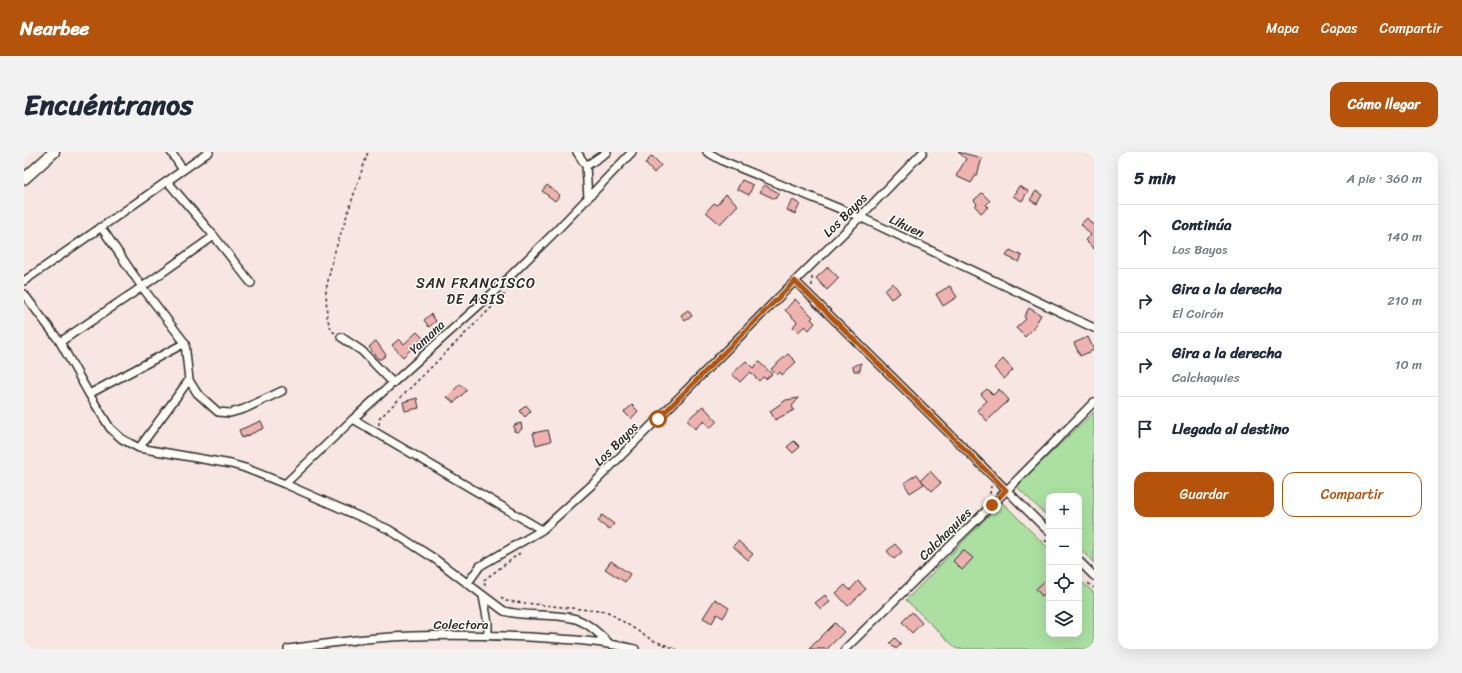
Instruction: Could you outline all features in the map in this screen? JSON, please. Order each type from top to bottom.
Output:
[{"type":"street","points":[[24,179],[54,152]]},
{"type":"street","points":[[171,152],[183,170]]},
{"type":"street","points":[[24,281],[209,152]]},
{"type":"street","points":[[577,152],[586,166],[588,198]]},
{"type":"street","points":[[586,166],[607,152]]},
{"type":"street","name":"Yamana","points":[[285,484],[353,419],[496,290],[632,152]]},
{"type":"street","name":"Lihuen","points":[[707,152],[723,161],[860,217],[1094,328]]},
{"type":"street","name":"Los Bayos","points":[[467,584],[480,566],[542,530],[600,476],[860,217],[923,152]]},
{"type":"street","points":[[167,181],[214,236],[251,283]]},
{"type":"street","points":[[101,227],[142,287],[185,343],[189,380],[196,393],[218,412],[230,413],[244,409],[282,391]]},
{"type":"street","points":[[60,342],[214,236]]},
{"type":"street","points":[[795,281],[1046,529]]},
{"type":"street","points":[[24,294],[60,342],[110,428],[122,439],[139,448],[231,464],[285,484],[388,529],[435,559],[504,611],[516,614],[573,618],[588,625],[610,644]]},
{"type":"street","points":[[341,337],[362,351],[393,383]]},
{"type":"street","points":[[89,394],[185,343]]},
{"type":"street","points":[[139,448],[189,380]]},
{"type":"street","name":"Calchaquies","points":[[846,649],[1094,402]]},
{"type":"street","points":[[353,419],[542,530]]},
{"type":"street","points":[[1082,564],[1094,576]]},
{"type":"street","points":[[483,596],[488,623],[488,636]]},
{"type":"street","name":"Colectora","points":[[288,649],[379,638],[465,635],[566,639],[610,644],[635,649]]},
{"type":"path","points":[[341,337],[332,331],[327,318],[326,290],[332,257],[368,152]]},
{"type":"path","points":[[812,276],[813,291]]},
{"type":"path","points":[[380,428],[379,419],[510,289]]},
{"type":"path","points":[[990,498],[991,485]]},
{"type":"path","points":[[485,587],[484,580],[524,551]]},
{"type":"path","points":[[496,594],[506,601],[608,612],[652,640],[676,649]]},
{"type":"green space","points":[[1094,412],[1094,563],[1082,551],[1082,493],[1046,493],[1046,515],[1016,486]]},
{"type":"green space","points":[[1002,502],[1046,546],[1046,637],[1082,637],[1082,582],[1094,593],[1094,649],[957,649],[906,600]]},
{"type":"building","points":[[958,152],[982,158],[978,172],[971,183],[956,176],[966,159]]},
{"type":"building","points":[[652,156],[661,165],[654,173],[645,163]]},
{"type":"building","points":[[742,180],[753,185],[749,195],[737,189]]},
{"type":"building","points":[[547,185],[560,195],[555,201],[542,191]]},
{"type":"building","points":[[764,185],[779,193],[775,199],[760,192]]},
{"type":"building","points":[[1019,186],[1028,191],[1022,201],[1013,196]]},
{"type":"building","points":[[1036,191],[1042,195],[1037,204],[1030,200]]},
{"type":"building","points":[[982,193],[990,201],[986,205],[988,207],[981,213],[975,206],[977,204],[974,200]]},
{"type":"building","points":[[726,194],[738,205],[720,224],[706,212],[714,203],[717,205]]},
{"type":"building","points":[[792,200],[800,204],[795,214],[787,210]]},
{"type":"building","points":[[1087,218],[1094,226],[1094,249],[1085,240],[1091,235],[1081,224]]},
{"type":"building","points":[[1010,250],[1022,256],[1019,262],[1006,256]]},
{"type":"building","points":[[828,267],[839,278],[827,290],[816,278]]},
{"type":"building","points":[[893,283],[900,293],[891,299],[884,290]]},
{"type":"building","points":[[950,286],[957,297],[943,306],[936,294]]},
{"type":"building","points":[[795,299],[813,317],[811,319],[815,323],[809,330],[805,326],[798,332],[793,327],[797,322],[785,310]]},
{"type":"building","points":[[1029,308],[1041,315],[1032,330],[1025,337],[1016,328],[1026,319],[1024,317]]},
{"type":"building","points":[[688,310],[692,316],[685,321],[681,315]]},
{"type":"building","points":[[431,314],[436,321],[429,327],[424,320]]},
{"type":"building","points":[[417,332],[423,338],[403,357],[392,345],[399,339],[404,344]]},
{"type":"building","points":[[1088,337],[1094,350],[1080,356],[1074,343]]},
{"type":"building","points":[[376,341],[386,355],[381,359],[378,359],[369,347]]},
{"type":"building","points":[[788,354],[796,362],[782,375],[780,372],[777,375],[771,369]]},
{"type":"building","points":[[1003,359],[1013,370],[1004,379],[994,368]]},
{"type":"building","points":[[746,361],[753,368],[759,362],[772,374],[766,379],[763,377],[759,381],[750,372],[740,382],[732,374]]},
{"type":"building","points":[[861,363],[860,371],[854,371],[853,366]]},
{"type":"building","points":[[460,384],[467,390],[454,403],[447,397]]},
{"type":"building","points":[[987,389],[993,395],[999,389],[1009,400],[987,421],[977,410],[987,401],[981,394]]},
{"type":"building","points":[[417,398],[419,408],[405,411],[403,402]]},
{"type":"building","points":[[799,398],[792,406],[794,410],[775,420],[770,411],[786,400]]},
{"type":"building","points":[[526,405],[531,411],[525,417],[520,411]]},
{"type":"building","points":[[632,405],[638,411],[631,419],[624,412]]},
{"type":"building","points":[[703,406],[717,421],[710,428],[704,421],[695,429],[687,420]]},
{"type":"building","points":[[261,421],[264,428],[242,438],[239,430]]},
{"type":"building","points":[[521,423],[522,429],[518,432],[514,431],[514,425]]},
{"type":"building","points":[[548,430],[551,441],[536,445],[533,433]]},
{"type":"building","points":[[794,441],[800,447],[793,453],[787,447]]},
{"type":"building","points":[[930,471],[941,483],[932,491],[921,480]]},
{"type":"building","points":[[917,474],[924,484],[910,493],[904,483]]},
{"type":"building","points":[[602,515],[614,524],[609,530],[598,521]]},
{"type":"building","points":[[738,541],[753,554],[748,560],[733,546]]},
{"type":"building","points":[[895,544],[902,552],[894,559],[887,551]]},
{"type":"building","points":[[963,550],[973,558],[962,570],[953,561]]},
{"type":"building","points":[[611,561],[630,574],[625,582],[605,569]]},
{"type":"building","points":[[1046,580],[1046,593],[1042,596],[1036,589]]},
{"type":"building","points":[[858,581],[866,589],[848,606],[836,593],[845,585],[850,590]]},
{"type":"building","points":[[825,595],[830,602],[821,609],[815,603]]},
{"type":"building","points":[[715,599],[729,608],[723,618],[717,614],[712,623],[703,618]]},
{"type":"building","points":[[912,612],[922,623],[912,633],[902,622]]},
{"type":"building","points":[[835,623],[844,632],[827,649],[809,649]]},
{"type":"building","points":[[895,638],[901,644],[896,649],[890,643]]},
{"type":"district","name":"SAN FRANCISCO DE ASIS","points":[[476,292]]},
{"type":"route","points":[[658,419],[795,281],[1006,490],[992,505]]}]
